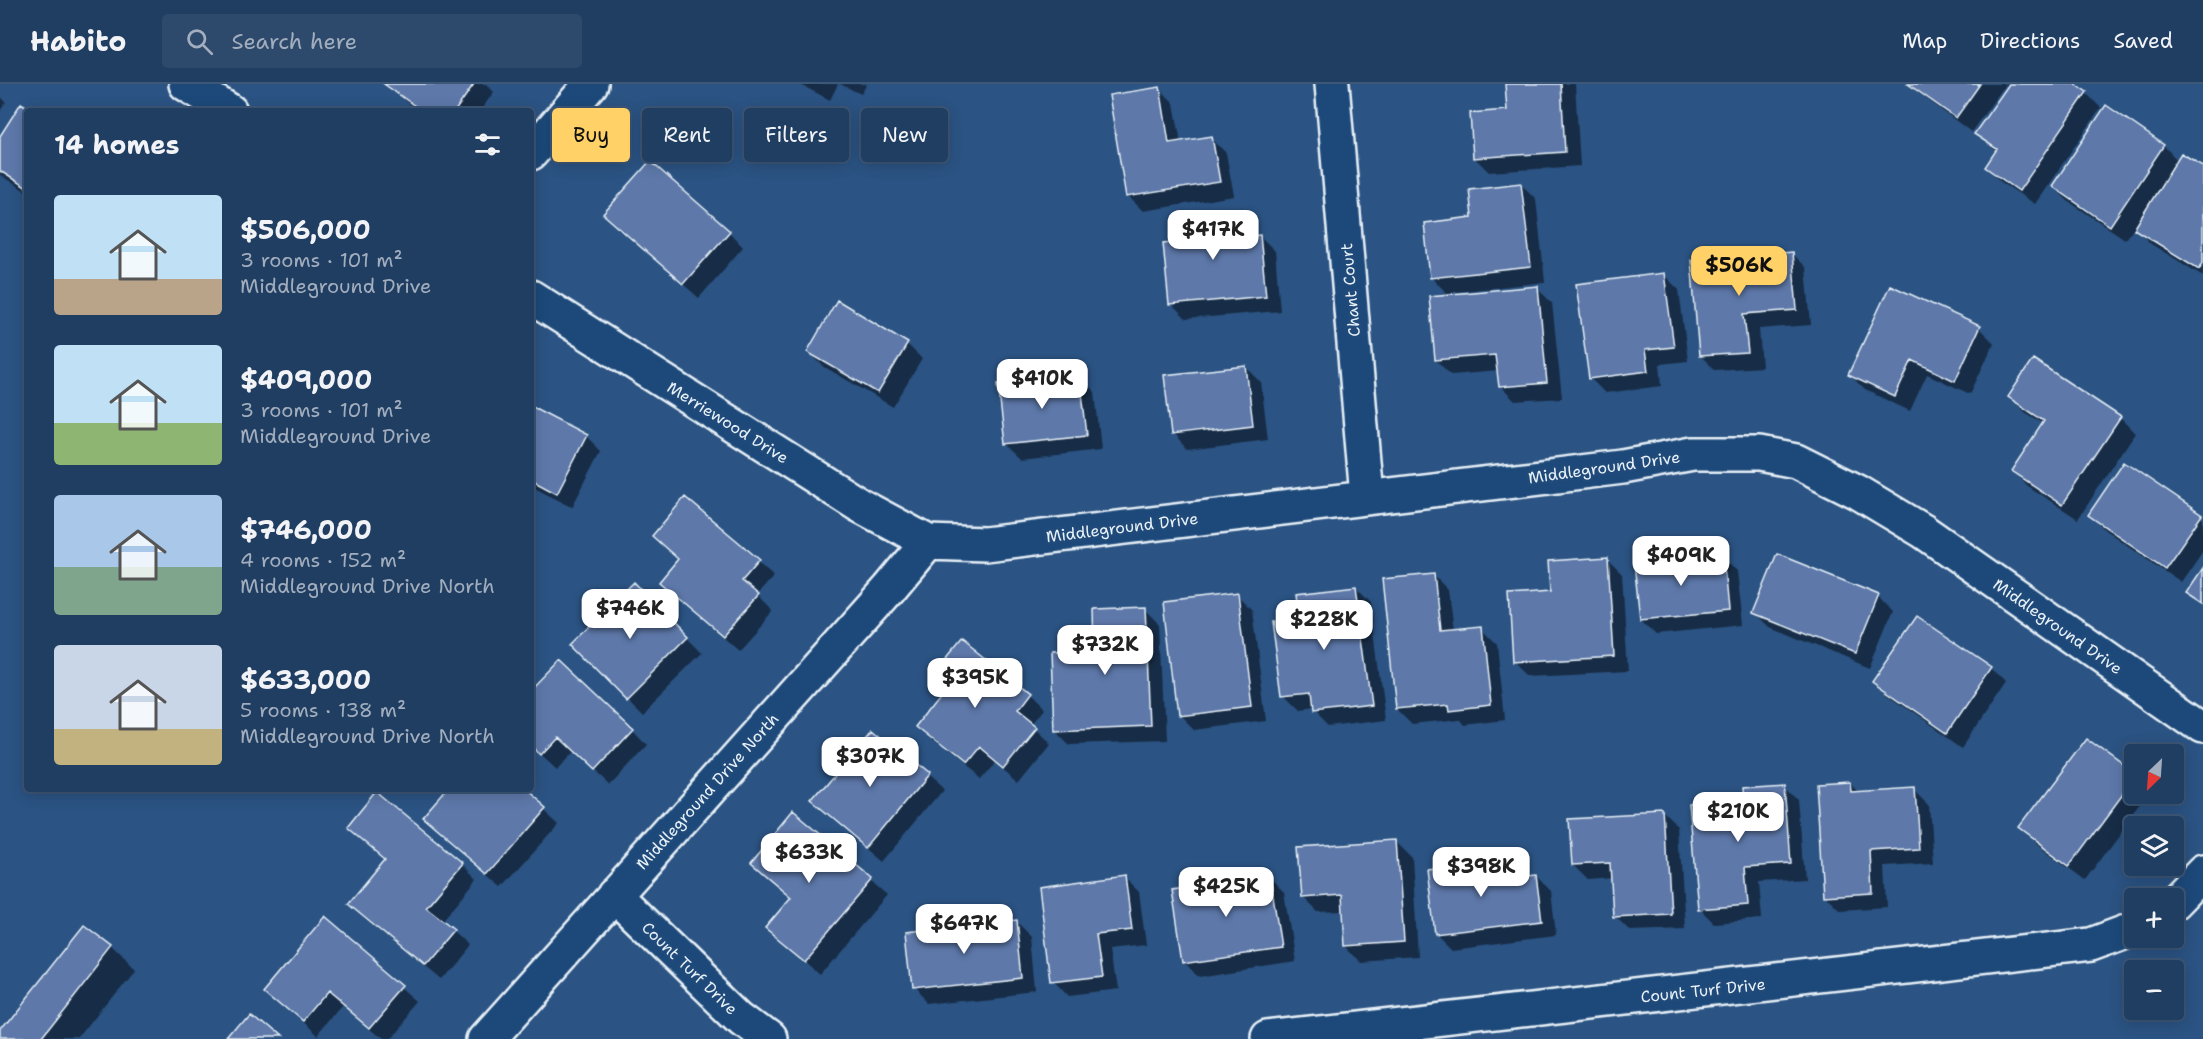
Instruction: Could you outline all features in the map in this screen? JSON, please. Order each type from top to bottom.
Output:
[{"type":"street","points":[[186,84],[225,108]]},
{"type":"street","points":[[534,150],[591,84]]},
{"type":"street","name":"Chant Court","points":[[1332,84],[1367,497]]},
{"type":"street","name":"Merriewood Drive","points":[[534,299],[859,505],[928,542]]},
{"type":"street","name":"Middleground Drive","points":[[928,542],[985,544],[1623,467],[1694,454],[1759,454],[1796,461],[1858,492],[1923,531],[2203,728]]},
{"type":"street","name":"Middleground Drive North","points":[[486,1039],[889,590],[928,542]]},
{"type":"street","points":[[2184,892],[2203,872]]},
{"type":"street","name":"Count Turf Drive","points":[[614,895],[741,1017],[770,1039]]},
{"type":"street","name":"Count Turf Drive","points":[[1268,1039],[2091,945],[2124,933]]},
{"type":"building","points":[[384,84],[474,84],[457,108],[418,108]]},
{"type":"building","points":[[1505,84],[1561,84],[1565,152],[1473,158],[1470,113],[1507,110]]},
{"type":"building","points":[[1908,84],[1980,84],[1956,118]]},
{"type":"building","points":[[2009,84],[2075,84],[2087,92],[2019,191],[1985,167],[1997,149],[1974,134]]},
{"type":"building","points":[[1160,87],[1169,143],[1212,136],[1220,182],[1126,197],[1109,95]]},
{"type":"building","points":[[21,103],[29,108],[24,108],[24,186],[0,171],[0,136]]},
{"type":"building","points":[[2106,105],[2164,145],[2110,226],[2052,186]]},
{"type":"building","points":[[2181,153],[2203,166],[2203,263],[2199,269],[2134,229]]},
{"type":"building","points":[[651,162],[730,231],[683,284],[603,214]]},
{"type":"building","points":[[1521,183],[1531,267],[1430,278],[1424,223],[1472,217],[1469,189]]},
{"type":"building","points":[[1232,209],[1234,237],[1260,235],[1266,296],[1169,305],[1163,243],[1181,241],[1179,214]]},
{"type":"building","points":[[1792,252],[1797,310],[1744,314],[1748,353],[1699,356],[1691,260]]},
{"type":"building","points":[[1664,273],[1674,347],[1645,350],[1648,371],[1589,379],[1576,284]]},
{"type":"building","points":[[1890,285],[1980,326],[1955,381],[1912,360],[1895,397],[1848,375]]},
{"type":"building","points":[[1538,286],[1547,383],[1499,387],[1495,355],[1435,360],[1429,296]]},
{"type":"building","points":[[837,300],[908,343],[878,393],[807,352]]},
{"type":"building","points":[[2033,359],[2121,417],[2062,505],[2011,471],[2044,421],[2008,397]]},
{"type":"building","points":[[1246,366],[1253,425],[1171,435],[1164,375]]},
{"type":"building","points":[[1080,376],[1087,435],[1005,444],[998,384]]},
{"type":"building","points":[[534,408],[587,435],[557,493],[534,481]]},
{"type":"building","points":[[2124,462],[2202,515],[2165,568],[2088,515]]},
{"type":"building","points":[[685,497],[760,560],[742,581],[759,595],[723,636],[659,582],[678,559],[652,536]]},
{"type":"building","points":[[1777,554],[1879,595],[1855,654],[1753,613]]},
{"type":"building","points":[[1723,555],[1728,611],[1640,619],[1634,563]]},
{"type":"building","points":[[1608,557],[1614,656],[1513,662],[1509,595],[1550,592],[1548,561]]},
{"type":"building","points":[[2203,568],[2203,604],[2186,593]]},
{"type":"building","points":[[1434,574],[1440,630],[1483,626],[1491,705],[1449,710],[1448,704],[1396,709],[1382,579]]},
{"type":"building","points":[[634,582],[688,637],[626,699],[572,644]]},
{"type":"building","points":[[1356,586],[1372,706],[1311,713],[1309,694],[1281,697],[1271,622],[1299,618],[1296,593]]},
{"type":"building","points":[[1238,593],[1252,707],[1177,716],[1164,602]]},
{"type":"building","points":[[1146,607],[1151,726],[1053,730],[1050,653],[1095,651],[1094,609]]},
{"type":"building","points":[[1917,616],[1992,667],[1947,733],[1872,681]]},
{"type":"building","points":[[962,641],[1028,694],[1015,711],[1035,727],[1003,766],[979,746],[963,765],[915,727],[945,689],[931,679]]},
{"type":"building","points":[[561,660],[633,728],[592,772],[555,737],[539,754],[534,749],[534,688]]},
{"type":"building","points":[[873,729],[928,775],[868,848],[812,801]]},
{"type":"building","points":[[2086,738],[2124,766],[2124,792],[2069,866],[2018,828]]},
{"type":"building","points":[[1850,782],[1851,791],[1915,787],[1919,848],[1871,851],[1873,893],[1823,896],[1816,784]]},
{"type":"building","points":[[1785,783],[1791,864],[1745,867],[1748,905],[1698,909],[1689,805],[1743,801],[1742,786]]},
{"type":"building","points":[[377,792],[463,863],[426,907],[454,929],[423,966],[348,904],[385,859],[348,828]]},
{"type":"building","points":[[446,792],[528,792],[545,807],[487,874],[423,819]]},
{"type":"building","points":[[793,812],[873,879],[804,960],[765,928],[791,897],[751,863]]},
{"type":"building","points":[[1665,814],[1671,914],[1613,917],[1610,863],[1572,865],[1569,819]]},
{"type":"building","points":[[1397,840],[1404,942],[1345,946],[1342,895],[1302,898],[1298,847]]},
{"type":"building","points":[[1500,860],[1502,879],[1536,875],[1542,921],[1435,934],[1427,869]]},
{"type":"building","points":[[1125,875],[1132,930],[1096,934],[1102,977],[1051,983],[1039,887]]},
{"type":"building","points":[[1270,876],[1281,947],[1183,961],[1172,890]]},
{"type":"building","points":[[325,916],[406,985],[369,1028],[327,993],[303,1022],[264,989]]},
{"type":"building","points":[[1017,920],[1023,978],[912,990],[906,932]]},
{"type":"building","points":[[84,925],[113,947],[41,1039],[0,1039],[0,1031]]},
{"type":"building","points":[[249,1014],[278,1039],[228,1039]]}]
